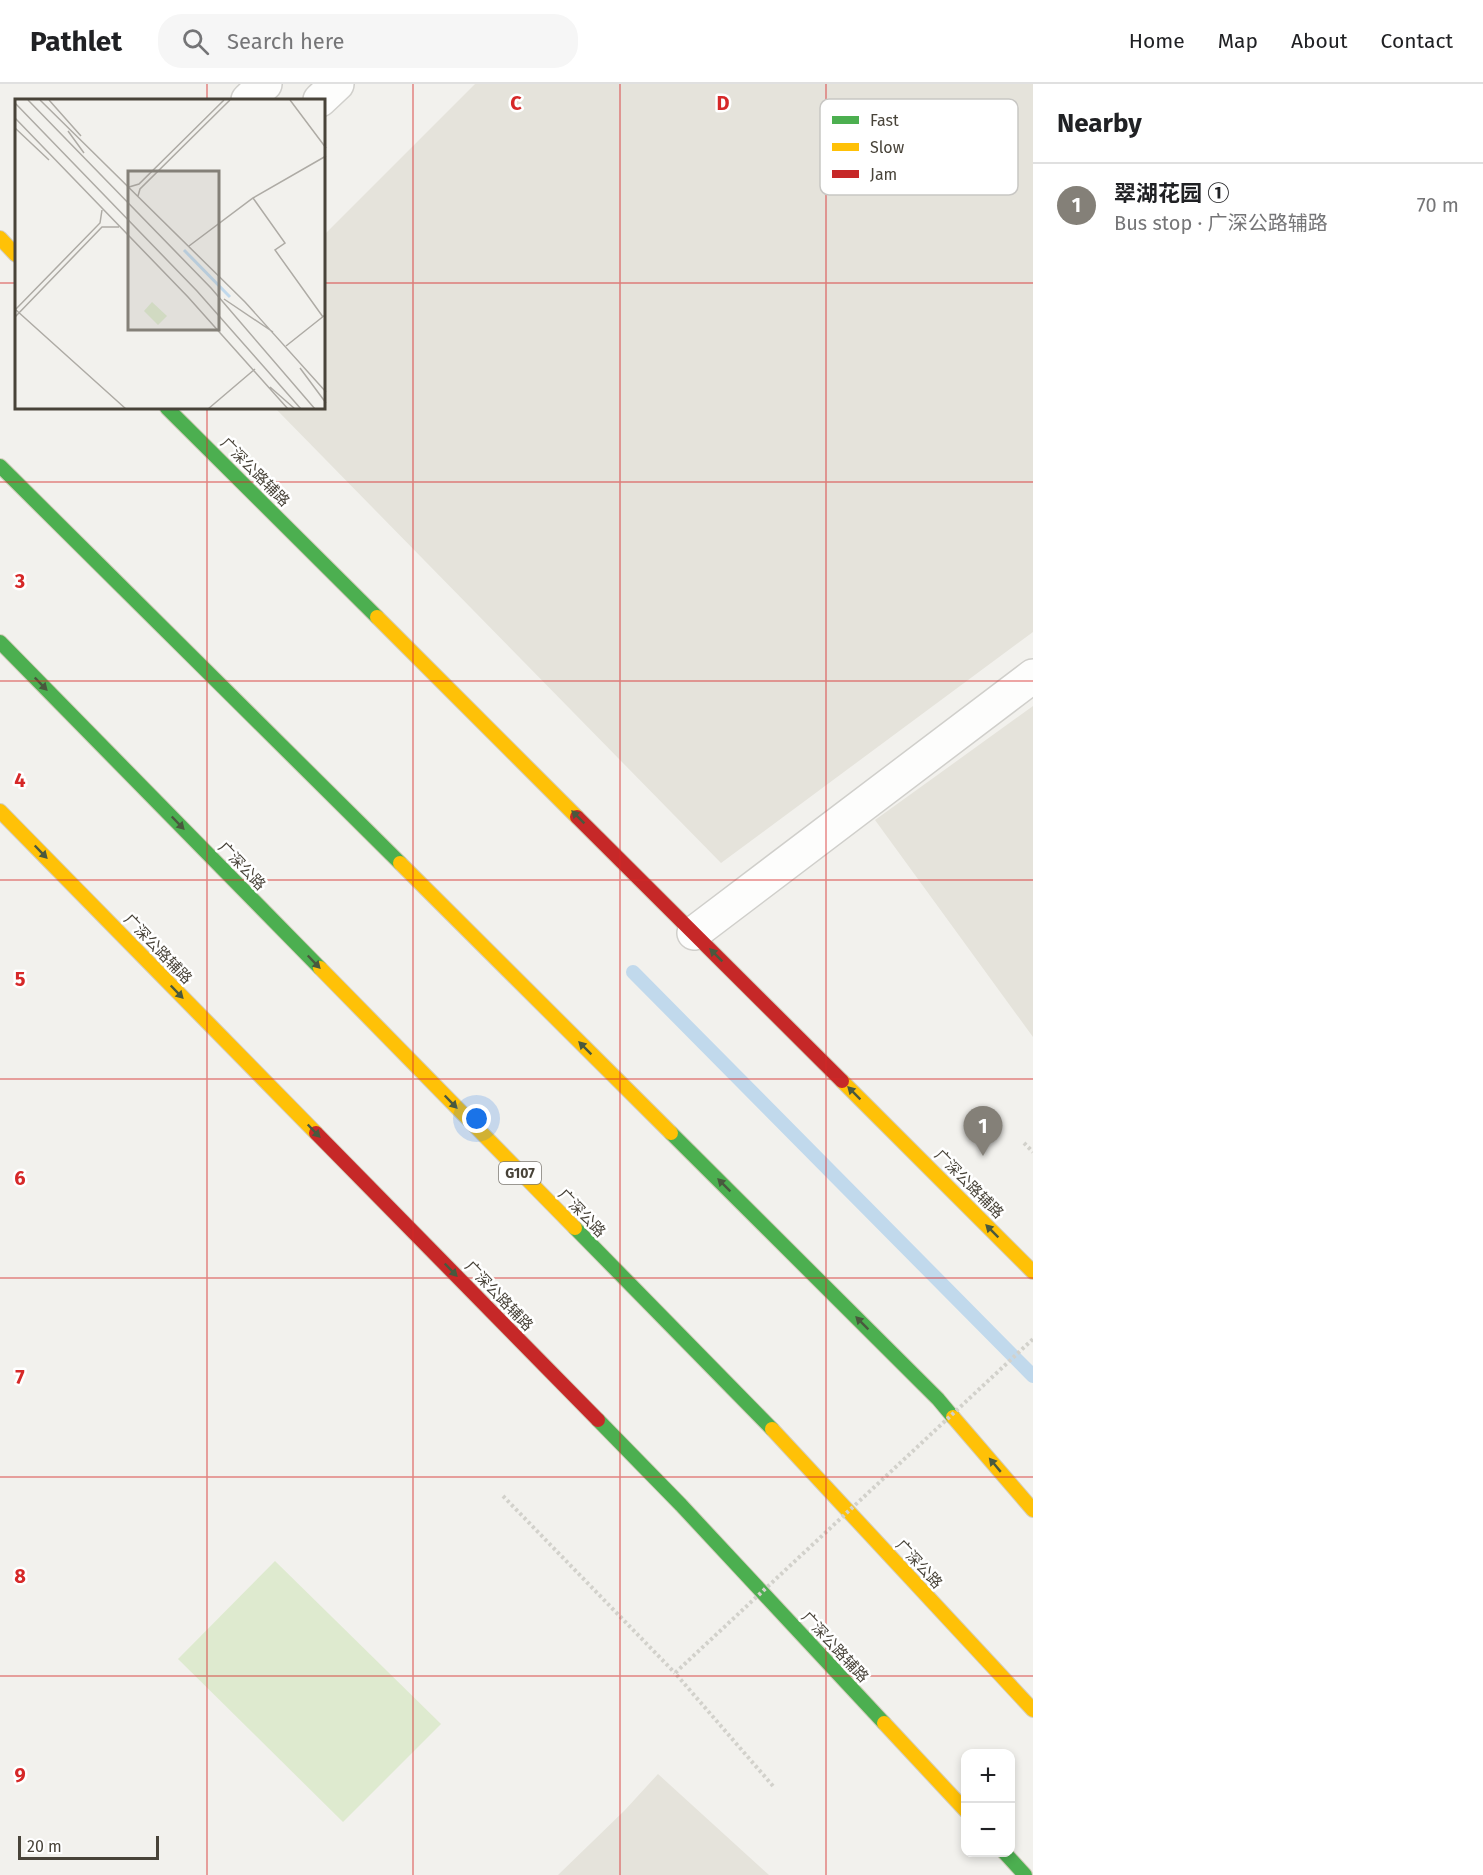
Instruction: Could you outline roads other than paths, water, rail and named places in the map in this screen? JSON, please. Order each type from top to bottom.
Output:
[{"type":"main road","points":[[0,238],[15,254]]},
{"type":"main road","name":"广深公路辅路","points":[[169,410],[1033,1272]]},
{"type":"main road","points":[[0,466],[938,1399],[1033,1510]]},
{"type":"main road","name":"广深公路","points":[[0,642],[781,1438],[1033,1710]]},
{"type":"main road","name":"广深公路辅路","points":[[0,811],[673,1497],[961,1806]]},
{"type":"main road","points":[[938,1399],[999,1450]]},
{"type":"main road","points":[[1009,1857],[1025,1875]]},
{"type":"street","points":[[249,99],[265,84]]},
{"type":"street","points":[[321,99],[337,84]]},
{"type":"street","points":[[694,933],[1033,675]]},
{"type":"waterway","points":[[633,972],[1033,1376]]},
{"type":"place","name":"翠湖花园 ①","points":[[983,1156]]}]
